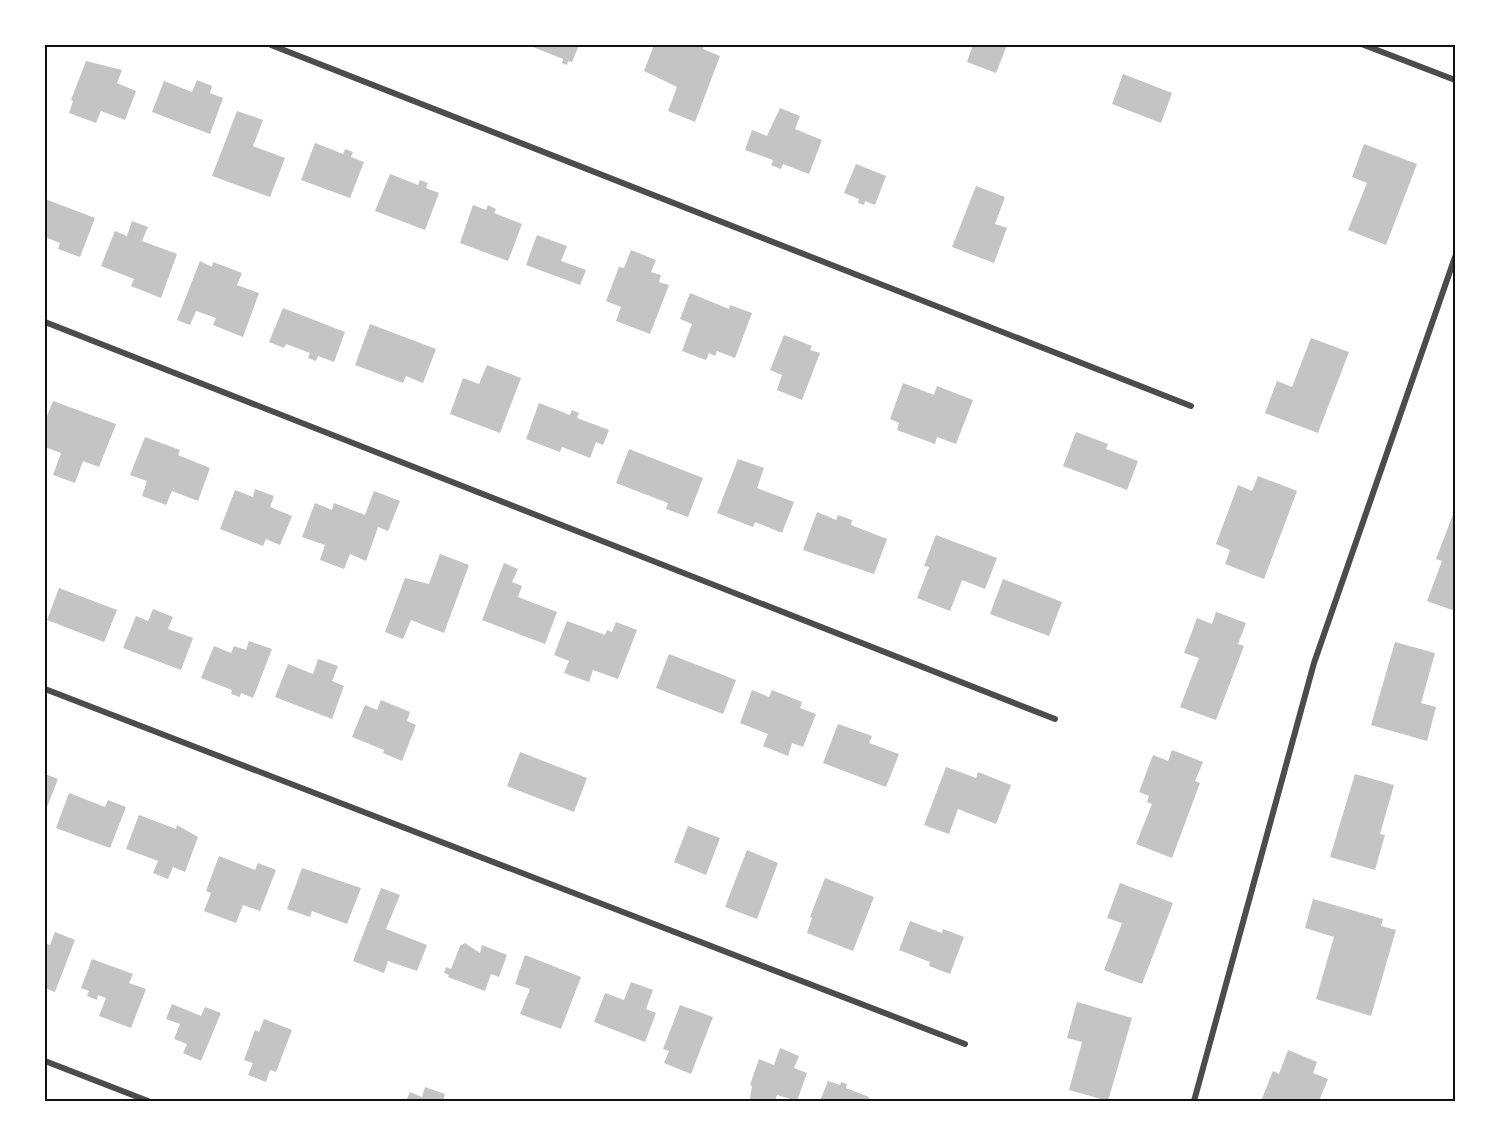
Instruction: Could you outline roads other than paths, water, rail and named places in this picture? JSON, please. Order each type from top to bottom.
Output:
[{"type":"street","points":[[271,45],[1191,406]]},
{"type":"street","points":[[1364,45],[1455,80]]},
{"type":"street","points":[[1194,1101],[1314,663],[1455,257]]},
{"type":"street","points":[[45,322],[1055,719]]},
{"type":"street","points":[[45,689],[965,1044]]},
{"type":"street","points":[[45,1061],[148,1101]]}]
